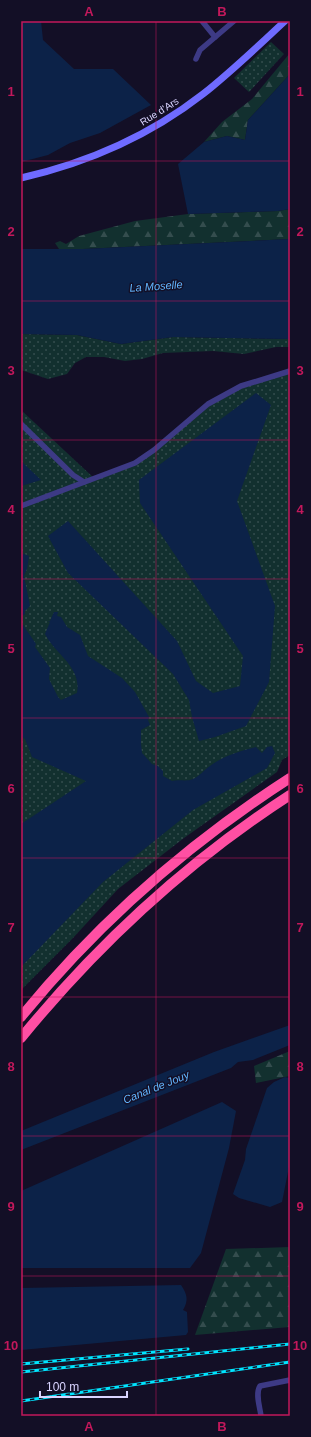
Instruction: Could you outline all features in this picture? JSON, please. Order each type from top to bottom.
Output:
[{"type":"highway","points":[[21,1017],[69,962],[131,901],[181,858],[228,821],[290,778]]},
{"type":"highway","points":[[21,1038],[78,971],[134,917],[203,857],[290,795]]},
{"type":"main road","name":"Rue d'Ars","points":[[21,178],[49,172],[91,158],[123,144],[158,125],[207,91],[285,21]]},
{"type":"street","points":[[202,21],[215,37]]},
{"type":"street","points":[[196,59],[200,50],[234,21]]},
{"type":"street","points":[[21,506],[135,463],[154,450],[208,404],[241,386],[290,371]]},
{"type":"street","points":[[21,424],[73,475],[84,482]]},
{"type":"street","points":[[261,1416],[257,1389],[260,1386],[290,1380]]},
{"type":"green space","points":[[271,42],[284,54],[249,92],[234,78]]},
{"type":"green space","points":[[290,53],[290,74],[248,120],[245,140],[227,136],[204,142],[222,122],[252,99]]},
{"type":"green space","points":[[290,209],[290,239],[83,249],[59,249],[55,243],[60,241],[66,244],[79,236],[135,221],[188,214],[278,211]]},
{"type":"green space","points":[[21,334],[77,335],[121,344],[173,337],[290,339],[290,347],[276,347],[244,354],[213,351],[163,353],[142,359],[125,361],[104,357],[86,357],[75,363],[67,374],[48,379],[21,370]]},
{"type":"green space","points":[[290,371],[290,755],[282,760],[277,772],[184,838],[118,889],[73,938],[21,990],[21,410],[95,479],[135,463],[208,404],[241,386]]},
{"type":"green space","points":[[290,1051],[290,1076],[256,1083],[254,1066]]},
{"type":"green space","points":[[290,1247],[290,1327],[195,1335],[226,1249]]},
{"type":"water","points":[[21,21],[41,21],[43,40],[74,69],[113,69],[151,105],[100,133],[70,143],[48,155],[21,162]]},
{"type":"water","points":[[290,74],[290,209],[278,211],[188,214],[178,164],[204,142],[227,136],[245,140],[248,120]]},
{"type":"water","name":"La Moselle","points":[[290,239],[290,339],[173,337],[121,344],[77,335],[21,334],[21,249],[83,249]]},
{"type":"water","points":[[256,393],[271,405],[237,501],[275,606],[269,682],[246,726],[199,741],[189,700],[173,674],[68,573],[48,536],[68,521],[177,641],[196,681],[213,693],[240,686],[243,656],[140,503],[139,480]]},
{"type":"water","points":[[21,461],[41,480],[21,486]]},
{"type":"water","points":[[24,554],[29,556],[27,569],[24,576],[30,606],[25,611],[25,614],[21,616],[21,555]]},
{"type":"water","points":[[54,612],[58,612],[57,616],[61,617],[67,627],[80,635],[88,656],[122,678],[135,692],[149,717],[148,720],[150,725],[141,730],[142,753],[152,764],[158,766],[163,771],[163,776],[172,781],[190,780],[198,776],[220,759],[256,747],[262,753],[267,747],[272,746],[275,753],[267,768],[193,810],[103,882],[21,967],[21,824],[86,781],[32,757],[25,739],[21,736],[21,625],[23,625],[36,644],[35,647],[50,668],[49,679],[58,697],[61,700],[77,693],[76,676],[72,668],[49,641],[45,634],[50,622],[48,621],[50,621]]},
{"type":"water","name":"Canal de Jouy","points":[[290,1025],[290,1045],[253,1060],[238,1062],[231,1068],[21,1150],[21,1131],[214,1052]]},
{"type":"water","points":[[285,1077],[290,1078],[290,1162],[282,1202],[270,1207],[239,1198],[233,1194],[245,1160],[246,1149],[267,1088],[274,1082]]},
{"type":"water","points":[[222,1102],[236,1111],[229,1148],[201,1253],[190,1268],[21,1268],[21,1191]]},
{"type":"water","points":[[181,1285],[185,1291],[186,1297],[186,1303],[183,1310],[187,1312],[188,1332],[186,1335],[21,1350],[21,1288]]},
{"type":"railway","points":[[21,1372],[290,1344]]},
{"type":"railway","points":[[21,1364],[188,1349]]},
{"type":"railway","points":[[21,1401],[290,1362]]}]
